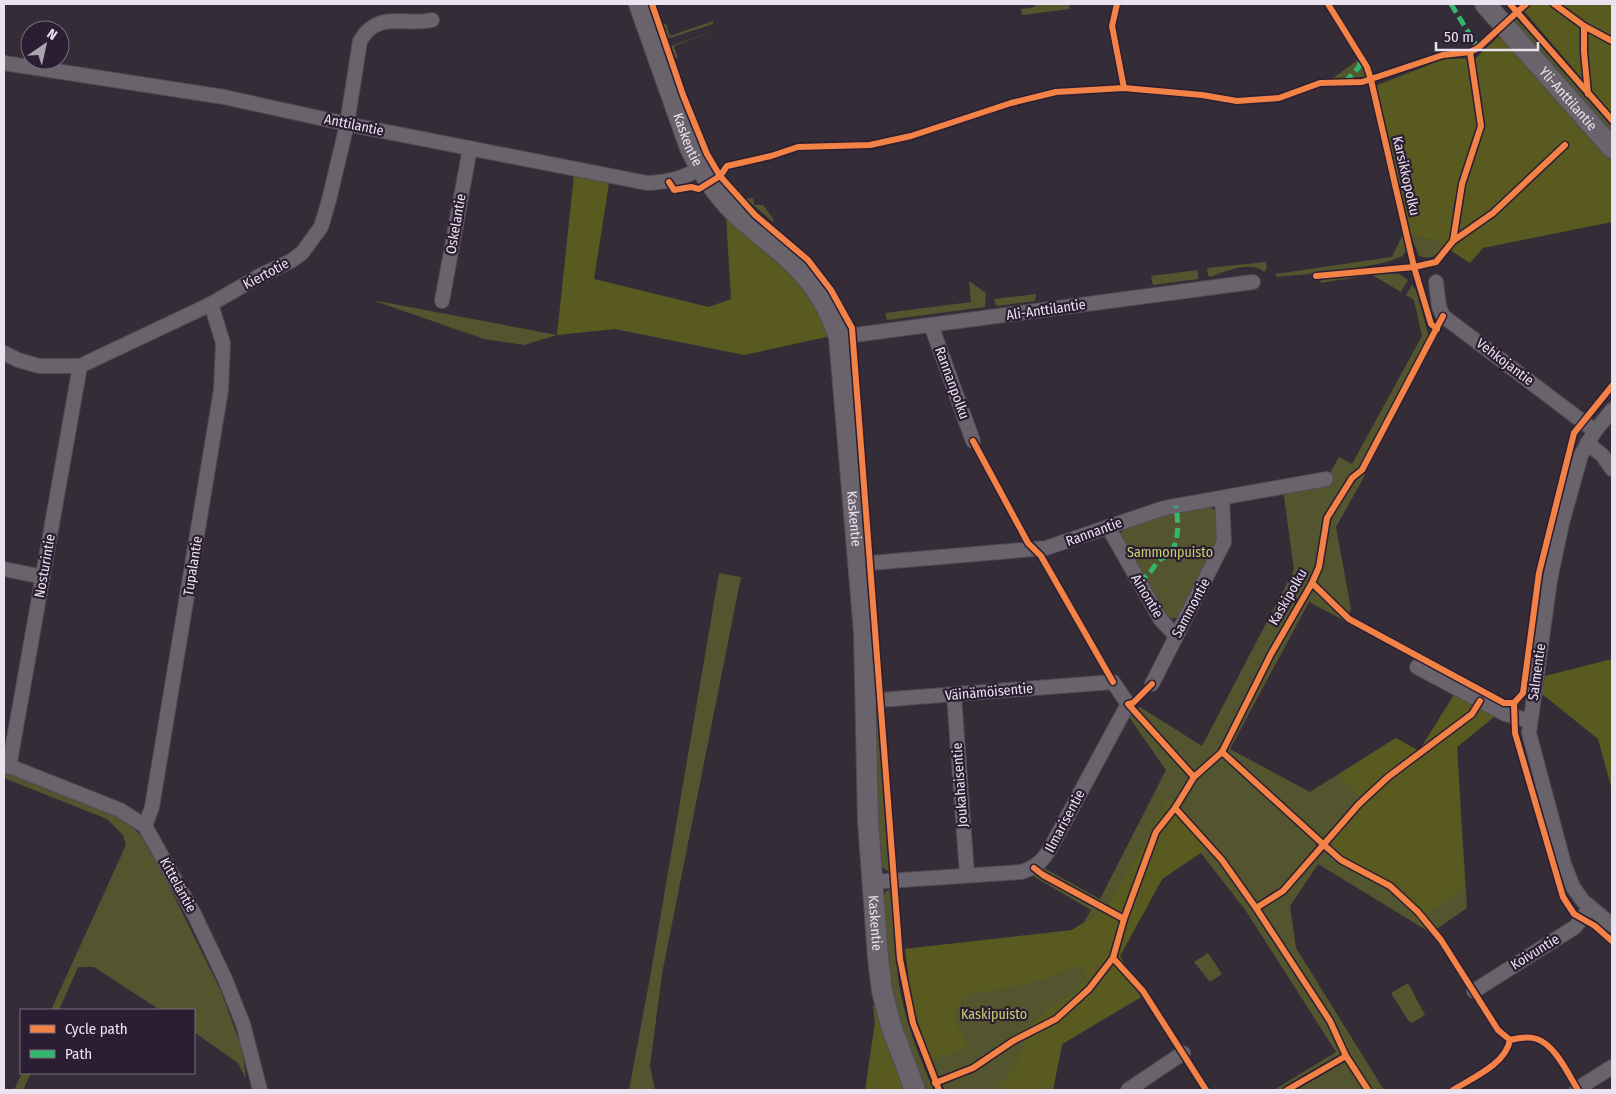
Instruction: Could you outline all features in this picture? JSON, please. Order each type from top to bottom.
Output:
[{"type":"street","name":"Kaskentie","points":[[638,4],[690,148],[700,168],[726,202],[784,254],[812,283],[829,311],[839,337],[859,564],[872,882],[882,991],[891,1026],[915,1090]]},
{"type":"street","name":"Yli-Anttilantie","points":[[1485,4],[1612,148]]},
{"type":"street","name":"Kiertotie","points":[[4,353],[18,360],[39,366],[80,366],[211,304],[261,275],[291,261],[312,241],[324,217],[347,124],[360,41],[367,29],[376,23],[389,21],[420,23],[432,20]]},
{"type":"street","name":"Anttilantie","points":[[4,63],[215,96],[647,183],[669,182],[689,175],[700,168]]},
{"type":"street","name":"Oskelantie","points":[[442,301],[470,148]]},
{"type":"street","name":"Ali-Anttilantie","points":[[839,337],[1254,282]]},
{"type":"street","name":"Vehkojantie","points":[[1436,282],[1439,307],[1443,316],[1595,431]]},
{"type":"street","name":"Tupalantie","points":[[146,826],[152,807],[221,390],[223,344],[211,304]]},
{"type":"street","name":"Rannanpolku","points":[[931,325],[972,441]]},
{"type":"street","name":"Nosturintie","points":[[7,766],[80,366]]},
{"type":"street","name":"Salmentie","points":[[1612,410],[1595,431],[1581,455],[1562,523],[1550,580],[1530,721],[1530,743],[1564,864],[1573,887],[1590,908],[1612,925]]},
{"type":"street","points":[[1587,443],[1602,455],[1612,469]]},
{"type":"street","name":"Rannantie","points":[[859,564],[1046,548],[1144,513],[1326,479]]},
{"type":"street","name":"Sammontie","points":[[1152,684],[1224,542],[1222,498]]},
{"type":"street","name":"Ainontie","points":[[1108,527],[1161,620],[1176,636]]},
{"type":"street","points":[[4,569],[43,577]]},
{"type":"street","points":[[1417,667],[1505,714],[1530,721]]},
{"type":"street","name":"Väinämöisentie","points":[[866,701],[1113,682]]},
{"type":"street","name":"Ilmarisentie","points":[[872,882],[1020,872],[1034,868],[1045,858],[1128,704],[1113,682]]},
{"type":"street","name":"Joukahaisentie","points":[[954,695],[967,875]]},
{"type":"street","name":"Kitteläntie","points":[[7,766],[120,810],[146,826],[194,914],[225,979],[243,1024],[260,1090]]},
{"type":"street","name":"Koivuntie","points":[[1474,991],[1575,927],[1590,908]]},
{"type":"street","points":[[1128,1090],[1183,1054]]},
{"type":"street","points":[[1577,1089],[1612,1067]]},
{"type":"green space","points":[[1035,4],[1069,4],[1070,9],[1022,15],[1021,9],[1035,7]]},
{"type":"green space","points":[[1516,18],[1612,127],[1612,134],[1511,22]]},
{"type":"green space","points":[[713,21],[713,24],[670,38],[668,38],[663,24],[666,24],[670,36]]},
{"type":"green space","points":[[717,30],[674,46],[678,58],[675,58],[671,46]]},
{"type":"green space","points":[[1358,60],[1367,77],[1333,78]]},
{"type":"green space","points":[[753,198],[754,205],[763,205],[774,220],[773,222],[746,199]]},
{"type":"green space","points":[[1403,234],[1406,251],[1398,258],[1346,269],[1277,277],[1275,274],[1392,257]]},
{"type":"green space","points":[[1410,234],[1436,241],[1444,246],[1433,256],[1427,258],[1419,256]]},
{"type":"green space","points":[[1266,262],[1267,268],[1264,272],[1253,267],[1246,267],[1210,277],[1208,275],[1207,268]]},
{"type":"green space","points":[[1198,270],[1198,279],[1153,285],[1151,276]]},
{"type":"green space","points":[[1383,272],[1399,274],[1408,280],[1401,292],[1372,275],[1320,283],[1322,277]]},
{"type":"green space","points":[[969,281],[986,293],[985,307],[887,320],[885,313],[971,302]]},
{"type":"green space","name":"Kaskipuisto","points":[[1412,285],[1416,290],[1429,337],[1358,469],[1365,475],[1336,527],[1351,609],[1345,621],[1309,602],[1230,749],[1310,792],[1396,738],[1419,751],[1454,695],[1495,716],[1457,747],[1467,908],[1431,933],[1318,864],[1290,906],[1296,948],[1384,1090],[1274,1090],[1336,1052],[1246,911],[1201,853],[1162,879],[1120,956],[1141,997],[1062,1044],[1053,1090],[945,1090],[930,1060],[912,1003],[905,949],[1080,929],[1091,910],[1033,876],[1044,868],[1100,899],[1166,770],[1129,717],[1140,707],[1202,746],[1294,570],[1282,482],[1291,480],[1291,478],[1330,473],[1339,457],[1352,464],[1422,336],[1414,300],[1406,295]]},
{"type":"green space","points":[[1036,294],[1035,301],[996,306],[994,299]]},
{"type":"green space","points":[[372,300],[557,335],[524,345],[484,339]]},
{"type":"green space","name":"Sammonpuisto","points":[[1210,507],[1217,512],[1217,543],[1180,616],[1168,617],[1164,615],[1119,535],[1137,522],[1148,518]]},
{"type":"green space","points":[[719,573],[741,577],[662,974],[650,1066],[655,1090],[629,1090],[651,972]]},
{"type":"green space","points":[[877,711],[890,873],[880,865],[875,715]]},
{"type":"green space","points":[[4,770],[120,817],[140,834],[161,870],[221,991],[242,1049],[246,1079],[238,1063],[195,1033],[195,1009],[158,1009],[94,967],[78,967],[59,1009],[51,1009],[126,845],[123,835],[107,819],[4,778]]},
{"type":"green space","points":[[890,890],[898,977],[903,1006],[917,1049],[934,1090],[924,1090],[906,1046],[889,980],[884,896],[886,891]]},
{"type":"green space","points":[[1208,953],[1222,974],[1210,982],[1194,962]]},
{"type":"green space","points":[[1408,983],[1425,1015],[1412,1023],[1408,1020],[1391,993]]},
{"type":"green space","points":[[22,1074],[31,1074],[23,1090],[14,1090]]},
{"type":"shaded area","points":[[1518,4],[1612,4],[1612,114]]},
{"type":"shaded area","points":[[1500,35],[1612,158],[1612,222],[1483,248],[1470,263],[1436,241],[1410,234],[1375,86],[1444,59],[1476,58]]},
{"type":"shaded area","points":[[574,175],[609,183],[594,279],[709,307],[731,299],[726,215],[803,281],[831,336],[744,355],[615,329],[557,335]]},
{"type":"shaded area","points":[[1612,659],[1612,790],[1598,739],[1542,694],[1545,676]]},
{"type":"shaded area","points":[[1454,695],[1495,716],[1457,747],[1464,887],[1419,921],[1388,889],[1342,863],[1329,846],[1365,802],[1339,774],[1396,738],[1419,751]]},
{"type":"shaded area","points":[[1169,798],[1213,844],[1162,879],[1120,956],[1141,997],[1062,1044],[1053,1090],[996,1090],[1015,1067],[1032,1025],[1049,1008],[1070,996],[1087,976],[1083,965],[1032,983],[967,995],[955,1010],[956,1023],[968,1048],[930,1060],[912,1003],[905,949],[1070,931],[1108,908]]},
{"type":"shaded area","points":[[877,1005],[890,1054],[904,1090],[865,1090],[875,1022],[873,1006]]},
{"type":"marked path","points":[[1451,4],[1478,48]]},
{"type":"marked path","points":[[1345,82],[1359,67],[1361,58]]},
{"type":"marked path","points":[[1138,581],[1147,575],[1158,561],[1169,554],[1173,548],[1178,530],[1176,506]]},
{"type":"cycle path","points":[[652,4],[683,95],[707,154],[720,176],[755,215],[808,260],[831,290],[852,328],[900,959],[913,1023],[939,1090]]},
{"type":"cycle path","points":[[1117,4],[1112,26],[1124,88]]},
{"type":"cycle path","name":"Karsikkopolku","points":[[1316,276],[1414,267],[1367,67],[1328,4]]},
{"type":"cycle path","points":[[1510,4],[1612,120]]},
{"type":"cycle path","points":[[669,182],[674,190],[691,187],[699,189],[720,176],[727,166],[771,156],[798,147],[870,145],[911,136],[1011,103],[1056,92],[1124,88],[1202,95],[1237,101],[1279,98],[1320,83],[1362,82],[1443,55],[1470,52],[1478,48],[1526,4]]},
{"type":"cycle path","points":[[1554,4],[1584,26],[1612,41]]},
{"type":"cycle path","points":[[1584,26],[1584,52],[1588,94]]},
{"type":"cycle path","points":[[1437,329],[1431,324],[1414,267],[1436,262],[1453,241],[1462,184],[1481,126],[1470,52]]},
{"type":"cycle path","points":[[1453,241],[1493,213],[1565,145]]},
{"type":"cycle path","name":"Kaskipolku","points":[[1368,1090],[1346,1056],[1330,1021],[1256,908],[1222,860],[1175,808],[1194,777],[1222,752],[1271,654],[1312,583],[1319,567],[1327,518],[1352,478],[1362,470],[1443,316]]},
{"type":"cycle path","points":[[1612,386],[1574,433],[1539,573],[1523,693],[1514,703],[1515,733],[1563,897],[1574,914],[1595,926],[1612,941]]},
{"type":"cycle path","points":[[973,441],[1028,543],[1041,556],[1113,682]]},
{"type":"cycle path","name":"Kaskipolku","points":[[1312,583],[1349,619],[1504,703],[1514,703]]},
{"type":"cycle path","points":[[1152,684],[1133,703],[1128,704],[1194,777]]},
{"type":"cycle path","points":[[1256,908],[1283,891],[1359,804],[1388,777],[1472,714],[1480,701]]},
{"type":"cycle path","points":[[1222,752],[1341,860],[1390,886],[1418,912],[1441,940],[1498,1030],[1510,1040]]},
{"type":"cycle path","points":[[935,1083],[973,1068],[1013,1041],[1056,1019],[1089,989],[1113,958],[1124,919],[1156,832],[1175,808]]},
{"type":"cycle path","points":[[1034,868],[1043,875],[1124,919]]},
{"type":"cycle path","points":[[1113,958],[1143,991],[1206,1090]]},
{"type":"cycle path","points":[[1510,1040],[1530,1038],[1544,1043],[1556,1054],[1578,1090]]},
{"type":"cycle path","points":[[1453,1090],[1487,1070],[1495,1063],[1507,1049],[1510,1040]]},
{"type":"cycle path","points":[[1287,1090],[1346,1056]]}]
